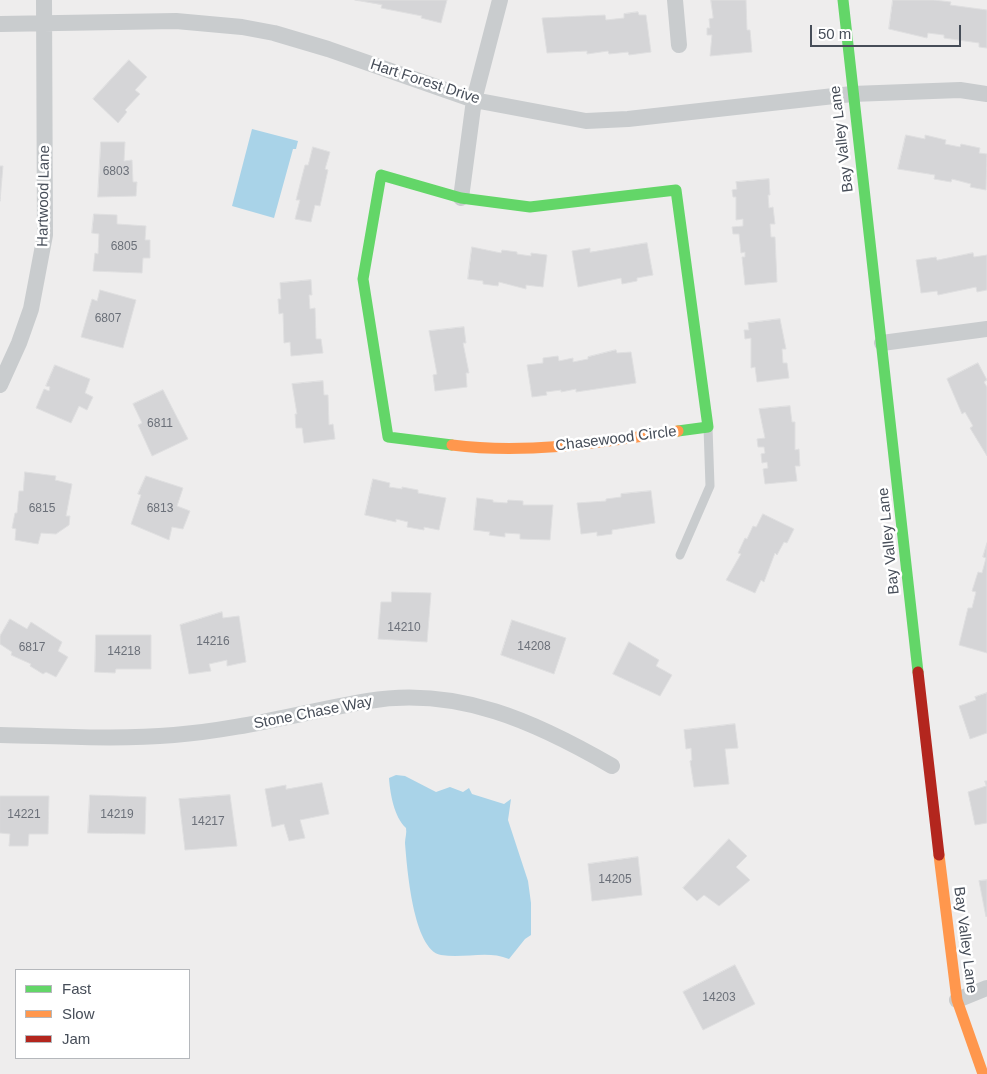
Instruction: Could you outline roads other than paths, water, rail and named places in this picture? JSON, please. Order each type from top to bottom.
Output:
[{"type":"street","name":"Hartwood Lane","points":[[0,385],[20,343],[31,309],[46,236],[44,0]]},
{"type":"street","points":[[461,198],[474,100],[500,0]]},
{"type":"street","points":[[675,0],[679,45]]},
{"type":"street","name":"Bay Valley Lane","points":[[843,0],[951,966],[957,1000],[983,1074]]},
{"type":"street","name":"Hart Forest Drive","points":[[0,24],[176,21],[242,27],[274,33],[328,49],[474,100],[586,121],[628,119],[852,94],[960,90],[987,94]]},
{"type":"street","name":"Chasewood Circle","points":[[381,175],[461,198],[530,207],[676,190],[708,427],[579,446],[476,448],[388,436],[363,279],[381,175]]},
{"type":"street","points":[[882,342],[987,329]]},
{"type":"street","name":"Stone Chase Way","points":[[0,735],[174,735],[257,725],[369,701],[405,698],[437,699],[472,705],[510,715],[562,737],[612,766]]},
{"type":"street","points":[[957,1000],[987,988]]},
{"type":"lane","points":[[680,556],[710,486],[708,427]]},
{"type":"water","points":[[252,129],[298,141],[296,149],[293,149],[274,218],[232,206]]},
{"type":"water","points":[[396,775],[405,776],[436,792],[450,787],[463,792],[469,788],[472,794],[504,804],[511,799],[508,820],[528,881],[531,903],[531,935],[525,939],[509,959],[492,955],[441,955],[431,950],[424,939],[413,906],[410,888],[405,843],[406,828],[398,818],[390,791],[389,778]]}]
